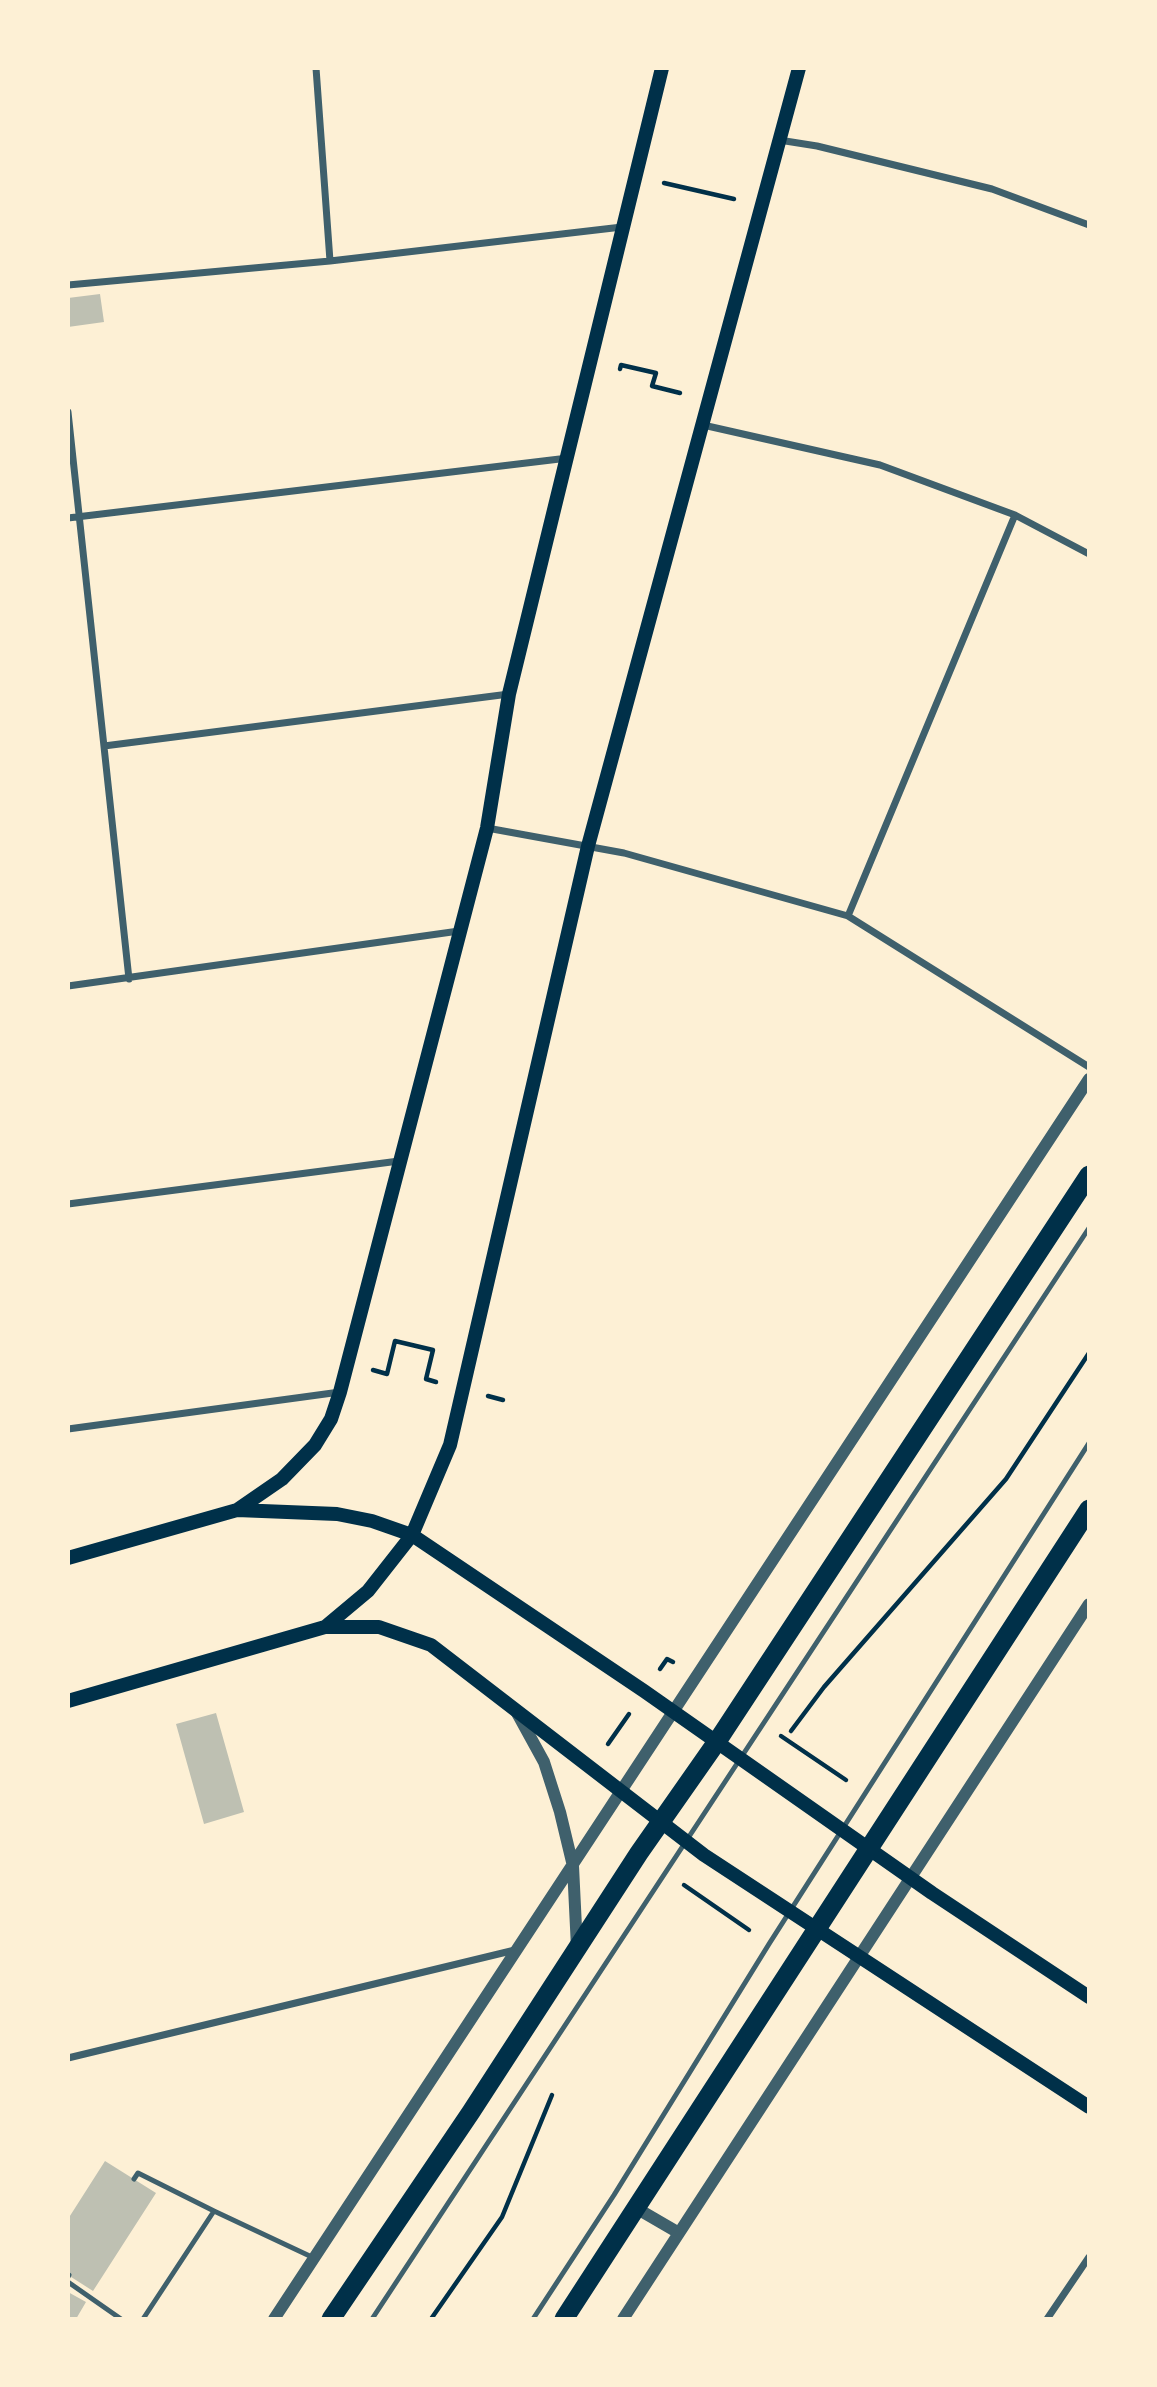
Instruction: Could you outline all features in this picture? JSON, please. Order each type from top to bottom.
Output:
[{"type":"highway","points":[[331,2319],[716,1743],[1089,1175]]},
{"type":"highway","points":[[564,2319],[869,1850],[898,1800],[1082,1534],[1089,1509]]},
{"type":"main road","points":[[237,1510],[282,1479],[315,1444],[331,1419],[340,1392],[486,828],[509,694],[568,458],[585,373],[662,68]]},
{"type":"main road","points":[[325,1627],[368,1591],[412,1535],[450,1445],[588,846],[703,425],[759,205],[799,68]]},
{"type":"main road","points":[[68,1558],[237,1510],[337,1514],[372,1521],[412,1535],[644,1691],[911,1879],[1089,1997]]},
{"type":"main road","points":[[68,1701],[325,1627],[379,1627],[431,1645],[590,1770],[704,1855],[1089,2107]]},
{"type":"street","points":[[316,68],[330,261]]},
{"type":"street","points":[[778,140],[817,146],[992,188],[1089,225]]},
{"type":"street","points":[[68,285],[330,261],[622,227]]},
{"type":"street","points":[[68,412],[129,979]]},
{"type":"street","points":[[703,425],[880,465],[1015,515],[1089,554]]},
{"type":"street","points":[[68,518],[568,458]]},
{"type":"street","points":[[848,916],[1015,515]]},
{"type":"street","points":[[104,746],[509,694]]},
{"type":"street","points":[[486,828],[624,853],[848,916],[1089,1067]]},
{"type":"street","points":[[68,986],[459,931]]},
{"type":"street","points":[[274,2319],[1089,1079]]},
{"type":"street","points":[[68,1204],[399,1161]]},
{"type":"street","points":[[68,1429],[340,1392]]},
{"type":"street","points":[[623,2319],[1089,1604]]},
{"type":"street","points":[[514,1708],[544,1762],[573,1866],[578,1950]]},
{"type":"street","points":[[68,2058],[515,1950]]},
{"type":"street","points":[[636,2208],[679,2233]]},
{"type":"street","points":[[1047,2319],[1089,2256]]},
{"type":"lane","points":[[372,2319],[1089,1228]]},
{"type":"lane","points":[[533,2319],[1089,1443]]},
{"type":"lane","points":[[134,2179],[138,2173],[314,2258]]},
{"type":"lane","points":[[143,2319],[214,2211]]},
{"type":"lane","points":[[69,2278],[121,2319]]},
{"type":"path","points":[[634,175],[759,205]]},
{"type":"path","points":[[585,373],[617,379],[621,365],[656,373],[652,386],[708,400]]},
{"type":"path","points":[[346,1362],[387,1374],[396,1341],[433,1350],[426,1379],[503,1400]]},
{"type":"path","points":[[761,1774],[824,1687],[1006,1479],[1089,1353]]},
{"type":"path","points":[[590,1770],[667,1659],[697,1678]]},
{"type":"path","points":[[764,1724],[865,1793]]},
{"type":"path","points":[[676,1895],[704,1855]]},
{"type":"path","points":[[664,1871],[769,1944]]},
{"type":"path","points":[[431,2319],[502,2217],[554,2091]]},
{"type":"building","points":[[100,294],[104,322],[68,327],[68,298]]},
{"type":"building","points":[[216,1713],[244,1812],[204,1824],[176,1724]]},
{"type":"building","points":[[105,2161],[156,2193],[93,2291],[68,2275],[68,2219]]},
{"type":"building","points":[[68,2292],[86,2302],[76,2319],[68,2319]]}]
